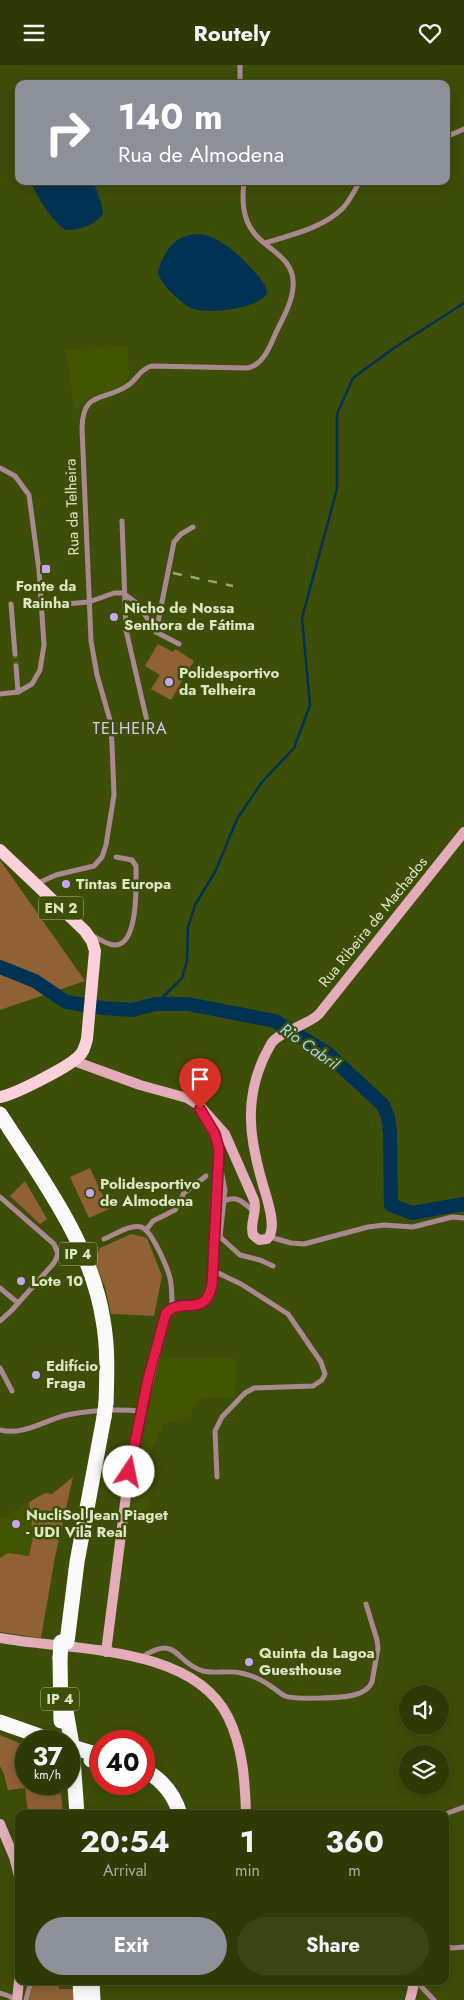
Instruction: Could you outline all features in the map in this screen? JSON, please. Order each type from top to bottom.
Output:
[{"type":"highway","name":"IP 4","points":[[0,1114],[63,1214],[94,1279],[106,1337],[107,1369],[102,1411],[64,1642],[62,1730]]},
{"type":"highway","name":"IP 4","points":[[0,1123],[71,1237],[89,1281],[100,1341],[102,1411]]},
{"type":"highway","name":"IP 4","points":[[63,1658],[67,1730]]},
{"type":"highway","points":[[66,1711],[72,1745],[75,1810]]},
{"type":"highway","points":[[0,1722],[22,1730]]},
{"type":"highway","points":[[0,1729],[15,1735]]},
{"type":"highway","points":[[155,1778],[169,1789],[178,1810]]},
{"type":"highway","points":[[155,1786],[163,1794],[170,1810]]},
{"type":"highway","points":[[66,1795],[68,1810]]},
{"type":"highway","points":[[73,1795],[75,1810]]},
{"type":"highway","points":[[80,1985],[81,2000]]},
{"type":"highway","points":[[85,1985],[86,2000]]},
{"type":"highway","points":[[92,1985],[92,2000]]},
{"type":"main road","name":"EN 2","points":[[0,850],[88,935],[95,947],[87,1039],[83,1052],[74,1061]]},
{"type":"main road","points":[[0,1097],[18,1091],[74,1061]]},
{"type":"street","points":[[240,65],[240,80]]},
{"type":"street","points":[[450,135],[464,129]]},
{"type":"street","points":[[244,185],[242,199],[245,215],[253,232],[265,243],[303,231],[328,219],[346,205],[358,185]]},
{"type":"street","name":"Rua da Telheira","points":[[36,884],[56,875],[94,866],[102,857],[108,837],[114,795],[110,721],[94,657],[89,602],[82,428],[85,409],[94,400],[129,385],[141,371],[151,366],[248,368],[257,364],[265,355],[273,340],[293,287],[289,267],[278,253],[265,243]]},
{"type":"street","points":[[0,468],[15,476],[29,495],[39,570],[44,645],[41,663],[35,681],[30,687],[18,692],[0,694]]},
{"type":"street","points":[[122,521],[123,593],[126,634],[147,721],[144,728],[130,730]]},
{"type":"street","points":[[156,632],[174,542],[181,534],[193,527]]},
{"type":"street","points":[[42,606],[89,602],[118,592],[123,593],[138,604],[156,632],[179,644]]},
{"type":"street","points":[[11,605],[15,654]]},
{"type":"street","points":[[16,666],[18,692]]},
{"type":"street","name":"Rua Ribeira de Machados","points":[[270,1237],[272,1230],[270,1211],[257,1167],[250,1109],[252,1093],[259,1071],[271,1043],[319,1014],[464,832]]},
{"type":"street","points":[[88,935],[115,945],[124,942],[130,931],[135,904],[136,866],[132,861],[116,857]]},
{"type":"street","points":[[74,1061],[140,1085],[194,1101],[206,1111],[224,1134],[254,1200],[256,1213],[252,1227],[253,1235],[260,1240],[270,1237],[302,1245],[377,1225],[413,1227],[452,1217],[464,1218]]},
{"type":"street","points":[[106,1652],[122,1522],[140,1411],[165,1317],[172,1308],[199,1305],[206,1301],[211,1290],[217,1235],[218,1146],[215,1134],[194,1101]]},
{"type":"street","points":[[217,1235],[224,1201],[225,1185],[219,1163]]},
{"type":"street","points":[[146,1230],[154,1221],[175,1210],[184,1193],[206,1177]]},
{"type":"street","points":[[0,1197],[54,1244],[58,1254],[54,1263],[0,1321]]},
{"type":"street","points":[[224,1201],[233,1197],[256,1213]]},
{"type":"street","points":[[104,1239],[133,1227],[141,1227],[146,1230],[157,1248],[171,1282],[172,1308]]},
{"type":"street","points":[[217,1235],[240,1255],[260,1260],[273,1266]]},
{"type":"street","points":[[214,1271],[241,1284],[288,1314],[321,1362],[324,1374],[322,1381],[313,1386],[254,1388],[245,1393],[222,1417],[215,1431],[217,1477]]},
{"type":"street","points":[[0,1288],[18,1303]]},
{"type":"street","points":[[0,1368],[12,1391]]},
{"type":"street","points":[[0,1430],[18,1431],[59,1417],[95,1410],[140,1411]]},
{"type":"street","points":[[140,1658],[157,1648],[163,1647],[175,1651],[202,1670],[242,1673],[264,1681],[286,1696],[293,1698],[346,1697],[370,1687],[372,1682],[378,1648],[375,1630],[366,1604]]},
{"type":"street","points":[[0,1638],[140,1658],[162,1663],[186,1675],[207,1690],[224,1709],[232,1724],[241,1756],[246,1810]]},
{"type":"street","points":[[449,1813],[464,1807]]},
{"type":"street","points":[[0,1824],[15,1861]]},
{"type":"street","points":[[449,1946],[464,1947]]},
{"type":"street","points":[[0,1993],[9,1995],[16,2000],[18,1985]]},
{"type":"street","points":[[26,2000],[30,1985]]},
{"type":"street","points":[[409,2000],[413,1985]]},
{"type":"street","points":[[417,1985],[434,2000]]},
{"type":"shaded area","points":[[127,346],[130,380],[116,390],[89,397],[76,411],[74,409],[66,350]]},
{"type":"shaded area","name":"Polidesportivo da Telheira","points":[[158,644],[173,652],[175,649],[194,661],[171,700],[151,689],[160,675],[145,666]]},
{"type":"shaded area","points":[[0,860],[85,981],[0,1010]]},
{"type":"shaded area","name":"Polidesportivo de Almodena","points":[[90,1168],[109,1209],[89,1218],[70,1177]]},
{"type":"shaded area","points":[[25,1181],[47,1219],[40,1224],[10,1196]]},
{"type":"shaded area","points":[[131,1234],[147,1238],[162,1276],[154,1316],[111,1314],[105,1287],[92,1256],[98,1253],[100,1248]]},
{"type":"shaded area","points":[[160,1357],[236,1359],[235,1397],[202,1399],[195,1404],[190,1417],[164,1424],[147,1458],[147,1470],[153,1471],[148,1510],[145,1510],[143,1523],[129,1521],[147,1412]]},
{"type":"shaded area","points":[[73,1477],[55,1557],[41,1638],[0,1632],[0,1558],[8,1553],[29,1556],[33,1536],[29,1502],[45,1493],[52,1494]]},
{"type":"shaded area","name":"NucliSol Jean Piaget - UDI Vila Real","points":[[29,1502],[33,1536],[29,1556],[8,1553],[0,1558],[0,1518],[9,1517],[9,1514]]},
{"type":"shaded area","points":[[0,1735],[15,1741],[15,1789],[8,1790],[0,1766]]},
{"type":"shaded area","points":[[26,1795],[61,1795],[63,1810],[28,1810]]},
{"type":"shaded area","points":[[33,1985],[59,1985],[59,1989],[73,1989],[74,2000],[29,2000]]},
{"type":"water","points":[[33,185],[94,185],[103,213],[97,220],[87,226],[66,230],[61,227],[46,209]]},
{"type":"water","points":[[192,234],[201,234],[219,241],[245,262],[265,285],[267,293],[262,299],[244,307],[208,311],[191,308],[172,293],[159,277],[158,272],[164,257],[172,244],[178,240]]},
{"type":"waterway","points":[[156,1004],[182,978],[187,961],[188,927],[195,905],[216,870],[237,819],[262,782],[294,748],[310,705],[302,618],[337,489],[337,414],[353,378],[394,348],[464,303]]},
{"type":"waterway","name":"Rio Cabril","points":[[0,967],[35,981],[66,1002],[103,1008],[132,1010],[156,1004],[188,1004],[275,1021],[327,1053],[383,1105],[388,1117],[390,1133],[391,1205],[412,1213],[464,1204]]},
{"type":"tunnel","points":[[15,654],[16,666]]},
{"type":"railway","points":[[173,573],[233,586]]},
{"type":"place","name":"Fonte da Rainha","points":[[46,569]]},
{"type":"place","name":"Nicho de Nossa Senhora de Fátima","points":[[114,617]]},
{"type":"place","name":"Polidesportivo da Telheira","points":[[169,682]]},
{"type":"place","name":"Tintas Europa","points":[[66,884]]},
{"type":"place","name":"Polidesportivo de Almodena","points":[[90,1193]]},
{"type":"place","name":"Lote 10","points":[[21,1281]]},
{"type":"place","name":"Edifício Fraga","points":[[36,1375]]},
{"type":"place","name":"NucliSol Jean Piaget - UDI Vila Real","points":[[16,1524]]},
{"type":"place","name":"Quinta da Lagoa Guesthouse","points":[[249,1662]]},
{"type":"district","name":"TELHEIRA","points":[[130,728]]},
{"type":"route","points":[[129,1472],[140,1411],[166,1313],[172,1308],[199,1305],[206,1301],[212,1285],[219,1150],[215,1134],[200,1109]]}]
